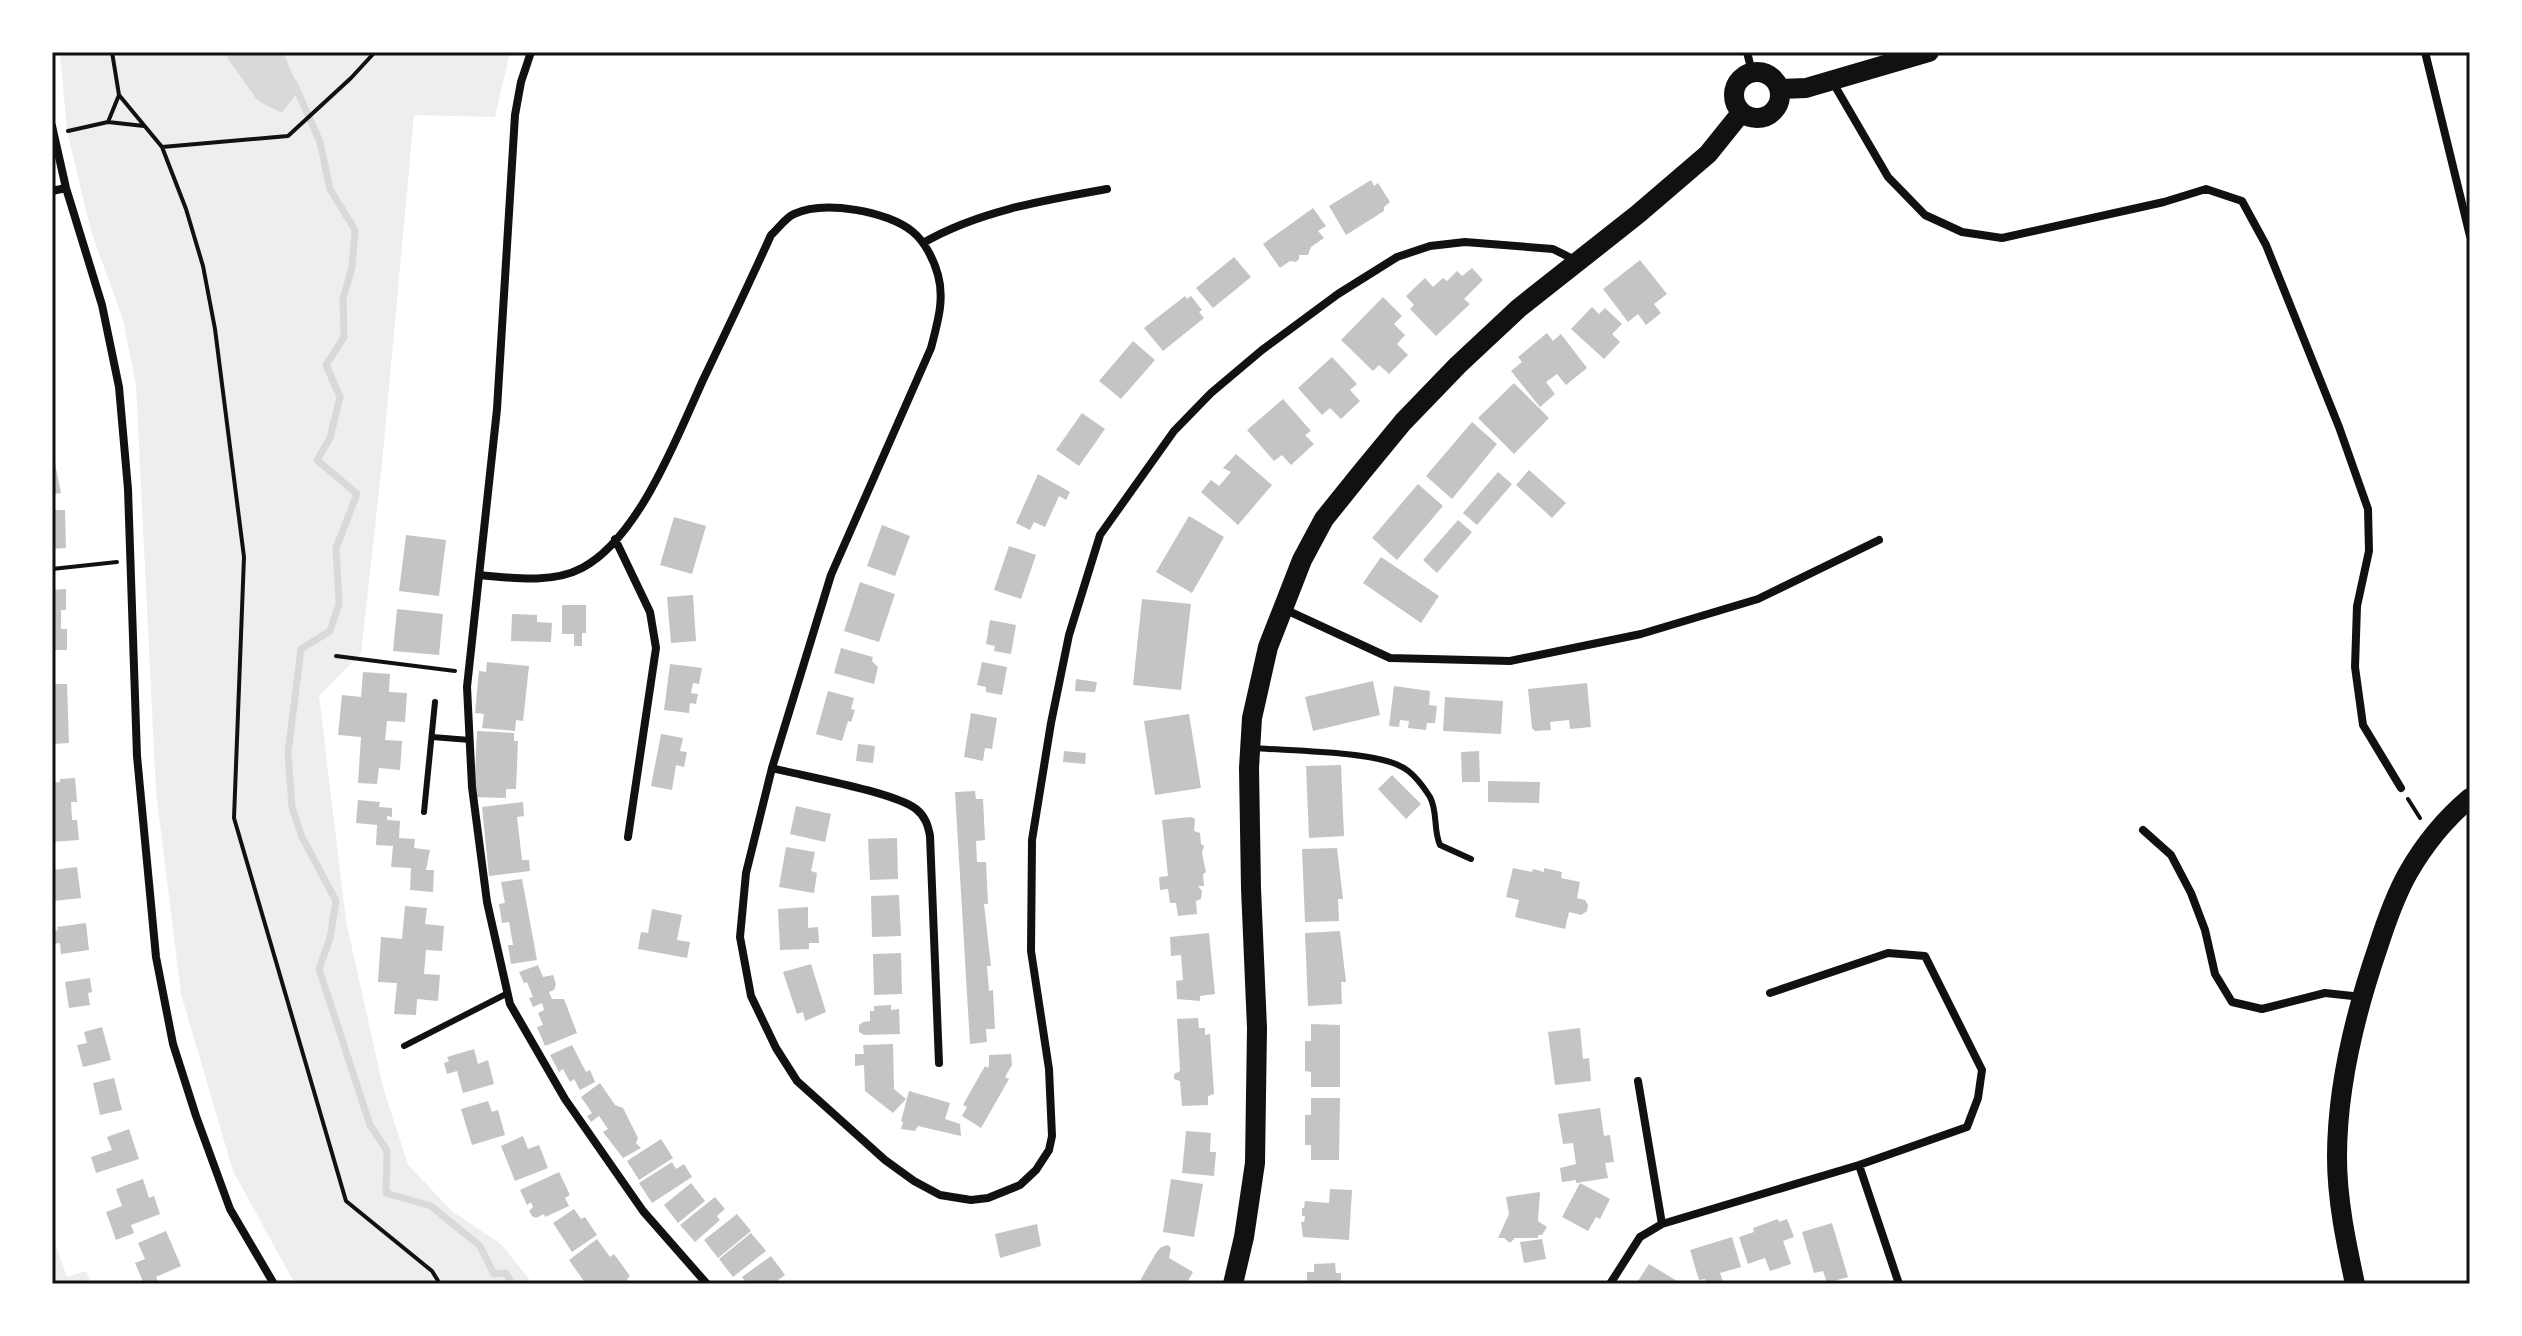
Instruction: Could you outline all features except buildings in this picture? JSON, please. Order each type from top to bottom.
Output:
[{"type":"highway","points":[[1780,89],[1806,88],[1929,52]]},
{"type":"highway","points":[[1750,62],[1769,75],[1780,89],[1779,105],[1767,116],[1751,118],[1741,113],[1734,102],[1734,89],[1750,62]]},
{"type":"highway","points":[[1233,1284],[1244,1237],[1255,1163],[1257,1028],[1251,888],[1250,748],[1258,682],[1302,560],[1324,519],[1403,422],[1519,308],[1708,154],[1741,113]]},
{"type":"highway","points":[[2355,1284],[2338,1195],[2337,1157],[2345,1069],[2362,997],[2387,919],[2407,875],[2432,837],[2470,798]]},
{"type":"street","points":[[531,52],[515,115],[497,409],[467,687],[472,787],[487,902],[510,1004],[565,1099],[643,1211],[707,1284]]},
{"type":"street","points":[[2425,52],[2470,236]]},
{"type":"street","points":[[1832,81],[1888,177],[1925,215],[1962,232],[2002,238],[2164,202],[2206,189],[2242,201],[2266,245],[2339,427],[2368,509],[2369,551],[2357,606],[2355,667],[2363,725],[2401,788]]},
{"type":"street","points":[[52,126],[66,188],[102,305],[119,387],[128,489],[137,756],[156,957],[170,1030],[196,1116],[230,1209],[274,1284]]},
{"type":"street","points":[[52,191],[66,188]]},
{"type":"street","points":[[923,243],[974,219],[1107,189]]},
{"type":"street","points":[[479,575],[554,578],[579,570],[598,559],[654,486],[771,235],[792,214],[811,209],[867,212],[913,231],[923,243],[935,265],[941,290],[931,348],[831,575],[772,768],[746,873],[740,937],[751,996],[776,1048],[797,1081],[885,1160],[926,1189],[956,1199],[988,1198],[1020,1185],[1036,1170],[1049,1150],[1052,1120],[1049,1069],[1031,951],[1032,840],[1069,635],[1100,535],[1174,431],[1211,393],[1262,350],[1397,257],[1430,246],[1465,242],[1553,249],[1578,261]]},
{"type":"street","points":[[615,539],[650,612],[656,648],[628,837]]},
{"type":"street","points":[[1283,608],[1390,658],[1510,661],[1641,634],[1758,599],[1879,540]]},
{"type":"street","points":[[772,768],[879,794],[917,809],[926,822],[930,836],[939,1063]]},
{"type":"street","points":[[2143,830],[2171,855],[2191,893],[2205,930],[2215,974],[2232,1002],[2262,1009],[2325,993],[2362,997]]},
{"type":"street","points":[[1610,1284],[1640,1237],[1662,1224],[1859,1165],[1967,1127],[1978,1098],[1982,1070],[1925,956],[1888,953],[1770,993]]},
{"type":"street","points":[[1638,1081],[1662,1224]]},
{"type":"street","points":[[1859,1165],[1899,1284]]},
{"type":"street","points":[[1242,1284],[1244,1237]]},
{"type":"lane","points":[[424,812],[435,702]]},
{"type":"lane","points":[[432,737],[470,740]]},
{"type":"lane","points":[[1250,748],[1345,755],[1403,767],[1432,800],[1436,816],[1435,833],[1440,845],[1471,859]]},
{"type":"lane","points":[[404,1046],[508,993]]},
{"type":"path","points":[[112,52],[119,95],[162,147],[186,209],[215,329],[244,557],[234,818],[346,1201],[432,1271],[440,1284]]},
{"type":"path","points":[[162,147],[288,136],[375,52]]},
{"type":"path","points":[[108,122],[119,95]]},
{"type":"path","points":[[67,131],[108,122],[144,126]]},
{"type":"path","points":[[52,569],[130,561]]},
{"type":"path","points":[[336,656],[469,673]]},
{"type":"path","points":[[2401,788],[2432,837]]},
{"type":"shaded area","points":[[60,52],[510,52],[495,117],[414,115],[361,653],[319,696],[346,921],[383,1087],[408,1165],[453,1212],[501,1244],[533,1284],[295,1284],[233,1171],[181,994],[156,791],[136,385],[123,320],[91,231],[67,131]]},
{"type":"shaded area","points":[[226,52],[283,52],[299,90],[282,113],[258,101]]},
{"type":"shaded area","points":[[52,1235],[67,1277],[86,1271],[91,1284],[52,1284]]},
{"type":"waterway","points":[[294,83],[320,142],[330,189],[355,230],[352,267],[343,299],[344,337],[326,365],[340,397],[330,438],[317,460],[357,494],[336,548],[339,604],[330,631],[301,649],[288,753],[292,807],[302,837],[336,901],[330,938],[319,969],[370,1125],[387,1151],[386,1193],[431,1206],[480,1246],[494,1274],[506,1273],[512,1284]]}]
